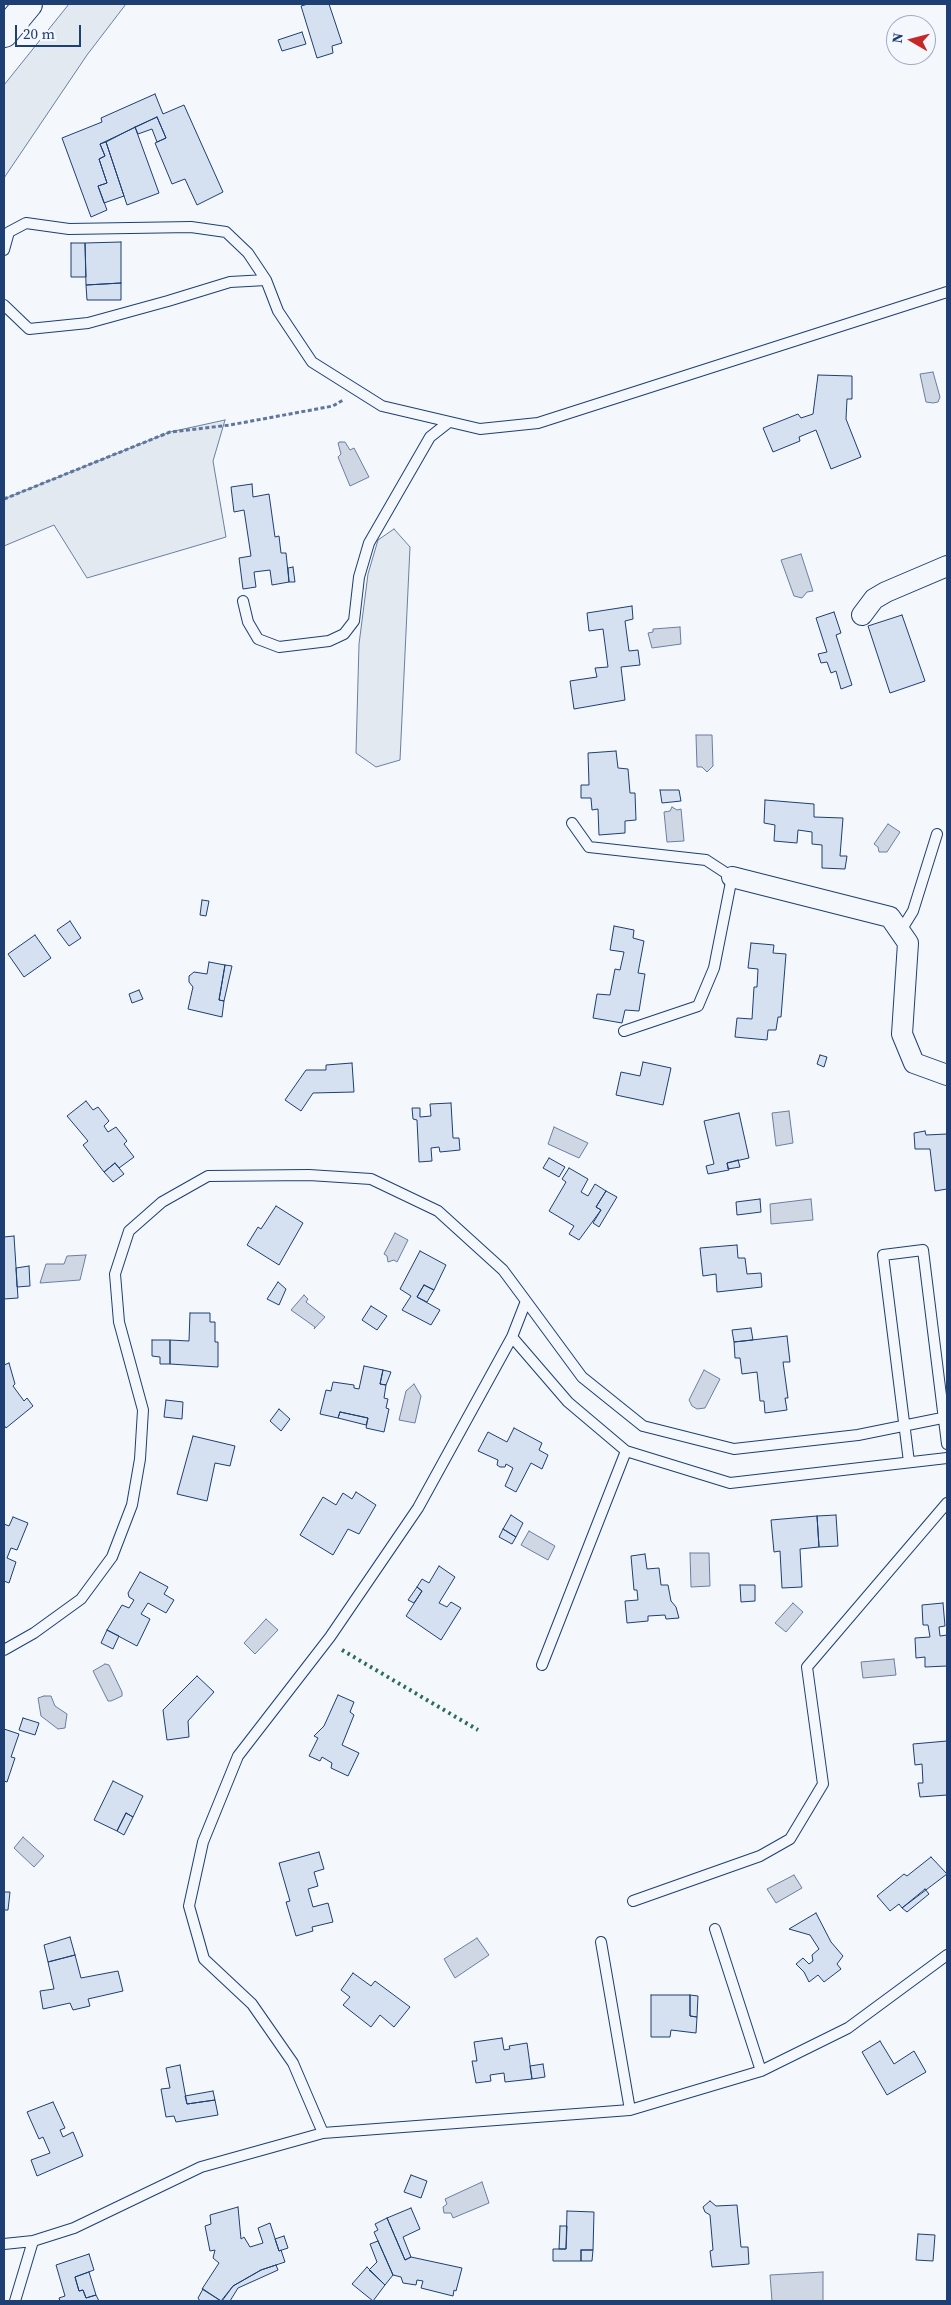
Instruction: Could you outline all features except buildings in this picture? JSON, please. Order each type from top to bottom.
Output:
[{"type":"highway","points":[[4,33],[28,4]]},
{"type":"street","points":[[862,615],[874,600],[886,592],[947,566]]},
{"type":"street","points":[[732,877],[890,917],[908,943],[902,1034],[914,1063],[947,1076]]},
{"type":"lane","points":[[4,250],[9,232],[26,223],[69,229],[191,227],[226,232],[248,253],[266,280],[278,311],[312,362],[382,406],[480,429],[538,423],[947,292]]},
{"type":"lane","points":[[4,305],[30,329],[88,323],[230,282],[266,280]]},
{"type":"lane","points":[[243,601],[248,622],[258,639],[280,647],[329,641],[344,634],[354,621],[359,577],[369,543],[430,437],[448,422]]},
{"type":"lane","points":[[572,823],[589,847],[706,860],[732,877],[714,968],[698,1006],[624,1031]]},
{"type":"lane","points":[[900,932],[913,912],[936,834]]},
{"type":"lane","points":[[4,1650],[34,1633],[81,1599],[112,1557],[132,1505],[140,1459],[143,1410],[120,1322],[115,1274],[129,1231],[162,1202],[208,1176],[309,1175],[371,1179],[438,1211],[503,1270],[582,1378],[643,1426],[734,1449],[858,1435],[946,1417]]},
{"type":"lane","points":[[909,1462],[883,1255],[923,1250],[946,1417],[947,1444]]},
{"type":"lane","points":[[323,2133],[293,2063],[252,2004],[204,1959],[189,1906],[203,1842],[238,1756],[330,1637],[418,1508],[512,1337],[526,1301]]},
{"type":"lane","points":[[512,1337],[568,1402],[626,1451],[730,1483],[947,1458]]},
{"type":"lane","points":[[542,1665],[626,1451]]},
{"type":"lane","points":[[633,1901],[760,1856],[790,1840],[823,1784],[807,1667],[947,1504]]},
{"type":"lane","points":[[715,1929],[761,2071]]},
{"type":"lane","points":[[601,1942],[630,2110]]},
{"type":"lane","points":[[4,2244],[32,2241],[74,2228],[201,2167],[323,2133],[630,2110],[761,2071],[848,2028],[947,1955]]},
{"type":"lane","points":[[15,2301],[32,2241]]},
{"type":"path","points":[[4,499],[170,432],[230,425],[333,406],[358,391]]},
{"type":"shaded area","points":[[69,4],[126,4],[87,55],[4,178],[4,85]]},
{"type":"shaded area","points":[[933,372],[940,397],[938,402],[933,403],[926,402],[920,374]]},
{"type":"shaded area","points":[[225,420],[213,461],[226,537],[87,578],[54,525],[4,546],[4,499],[170,432]]},
{"type":"shaded area","points":[[345,442],[350,450],[354,448],[369,477],[350,486],[338,457],[341,454],[338,443]]},
{"type":"shaded area","points":[[394,529],[410,547],[400,760],[376,767],[356,753],[359,644],[368,574],[378,540]]},
{"type":"shaded area","points":[[801,554],[813,591],[807,592],[802,598],[794,596],[781,560]]},
{"type":"shaded area","points":[[680,627],[681,644],[652,648],[648,633],[653,632],[653,629]]},
{"type":"shaded area","points":[[696,735],[712,735],[713,766],[707,772],[702,767],[697,767]]},
{"type":"shaded area","points":[[672,807],[677,810],[681,809],[684,841],[667,842],[664,812],[670,811]]},
{"type":"shaded area","points":[[888,824],[900,832],[887,852],[879,852],[878,847],[874,844]]},
{"type":"shaded area","points":[[789,1111],[793,1143],[776,1146],[772,1113]]},
{"type":"shaded area","points":[[554,1127],[588,1143],[579,1158],[548,1144]]},
{"type":"shaded area","points":[[811,1199],[813,1220],[771,1224],[770,1204]]},
{"type":"shaded area","points":[[395,1233],[408,1240],[397,1262],[394,1260],[388,1262],[387,1256],[384,1254]]},
{"type":"shaded area","points":[[86,1255],[80,1280],[40,1283],[46,1264],[64,1264],[67,1256]]},
{"type":"shaded area","points":[[304,1295],[308,1299],[306,1302],[325,1317],[314,1329],[315,1327],[291,1310]]},
{"type":"shaded area","points":[[704,1370],[720,1379],[705,1408],[697,1409],[692,1406],[689,1400]]},
{"type":"shaded area","points":[[414,1384],[421,1396],[415,1423],[399,1420],[406,1391]]},
{"type":"shaded area","points":[[529,1531],[555,1546],[548,1560],[521,1545]]},
{"type":"shaded area","points":[[690,1553],[709,1553],[710,1586],[691,1587]]},
{"type":"shaded area","points":[[793,1603],[803,1612],[786,1632],[775,1623]]},
{"type":"shaded area","points":[[266,1619],[278,1630],[255,1654],[244,1643]]},
{"type":"shaded area","points":[[894,1659],[896,1675],[863,1678],[861,1662]]},
{"type":"shaded area","points":[[105,1664],[109,1665],[122,1692],[122,1696],[111,1701],[108,1701],[93,1671]]},
{"type":"shaded area","points":[[51,1696],[55,1706],[67,1714],[65,1728],[58,1729],[41,1716],[38,1698]]},
{"type":"shaded area","points":[[23,1837],[44,1856],[34,1867],[14,1848]]},
{"type":"shaded area","points":[[794,1875],[802,1888],[776,1903],[767,1889]]},
{"type":"shaded area","points":[[477,1938],[489,1955],[455,1978],[444,1959]]},
{"type":"shaded area","points":[[482,2182],[489,2203],[453,2218],[451,2213],[444,2213],[443,2207],[447,2204],[445,2199]]},
{"type":"shaded area","points":[[823,2272],[823,2301],[772,2301],[770,2275]]},
{"type":"hedge","points":[[342,1650],[478,1730]]}]
